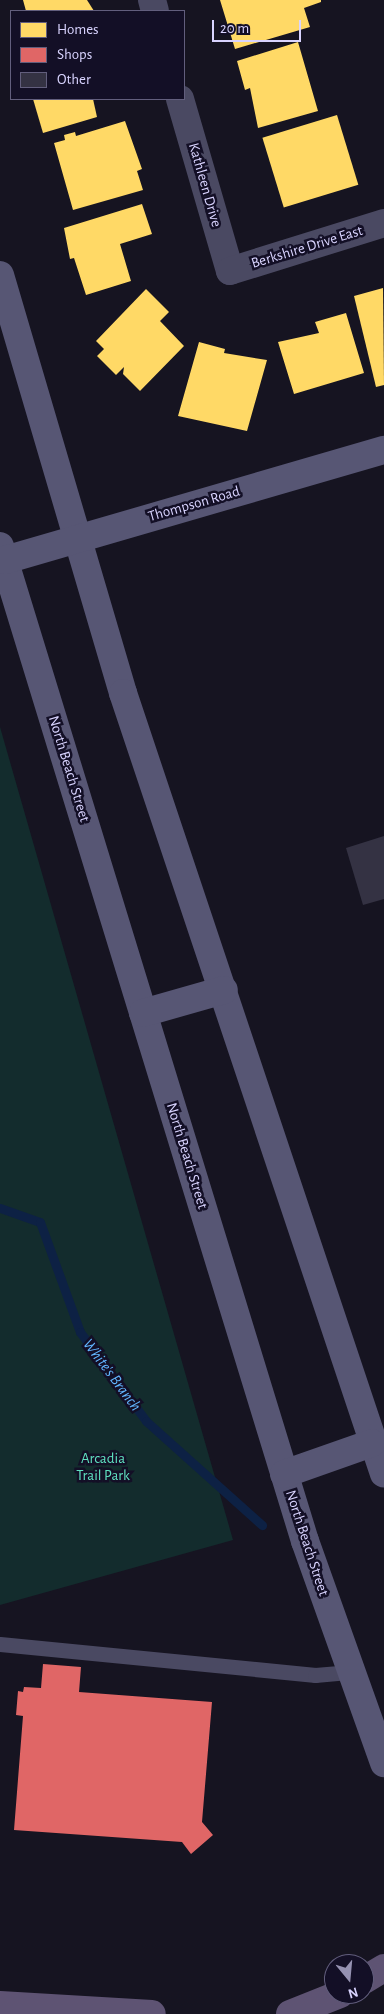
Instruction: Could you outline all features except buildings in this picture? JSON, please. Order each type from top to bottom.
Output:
[{"type":"main road","points":[[0,276],[124,693],[224,990],[372,1443],[384,1474]]},
{"type":"main road","name":"Thompson Road","points":[[2,553],[77,538],[384,450]]},
{"type":"main road","name":"North Beach Street","points":[[2,553],[284,1474],[384,1763]]},
{"type":"main road","points":[[143,1013],[224,990]]},
{"type":"main road","points":[[284,1474],[372,1443]]},
{"type":"main road","points":[[290,2014],[324,2000]]},
{"type":"main road","points":[[0,2005],[152,2014]]},
{"type":"street","name":"Kathleen Drive","points":[[180,100],[230,271]]},
{"type":"street","name":"Berkshire Drive East","points":[[230,271],[384,223]]},
{"type":"lane","points":[[0,1644],[315,1675],[351,1672]]},
{"type":"green space","name":"Arcadia Trail Park","points":[[0,727],[233,1540],[0,1605]]},
{"type":"waterway","name":"White's Branch","points":[[0,1208],[40,1222],[80,1332],[146,1421],[262,1525]]}]
